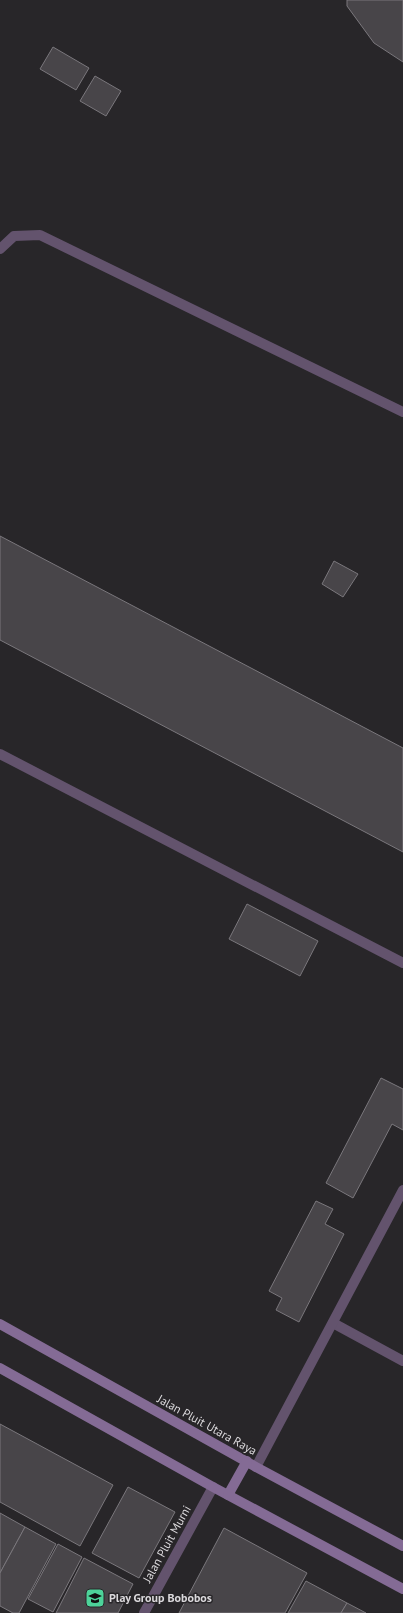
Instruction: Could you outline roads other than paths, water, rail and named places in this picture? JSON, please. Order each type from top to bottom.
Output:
[{"type":"street","points":[[0,249],[14,236],[40,235],[403,412]]},
{"type":"street","points":[[0,754],[403,963]]},
{"type":"street","points":[[256,1467],[403,1190]]},
{"type":"street","points":[[333,1323],[403,1361]]},
{"type":"street","name":"Jalan Pluit Utara Raya","points":[[0,1324],[256,1467],[403,1546]]},
{"type":"street","points":[[0,1368],[213,1487],[403,1589]]},
{"type":"street","points":[[228,1495],[247,1462]]},
{"type":"street","name":"Jalan Pluit Murni","points":[[144,1613],[213,1487]]},
{"type":"place","name":"Play Group Bobobos","points":[[95,1598]]}]
